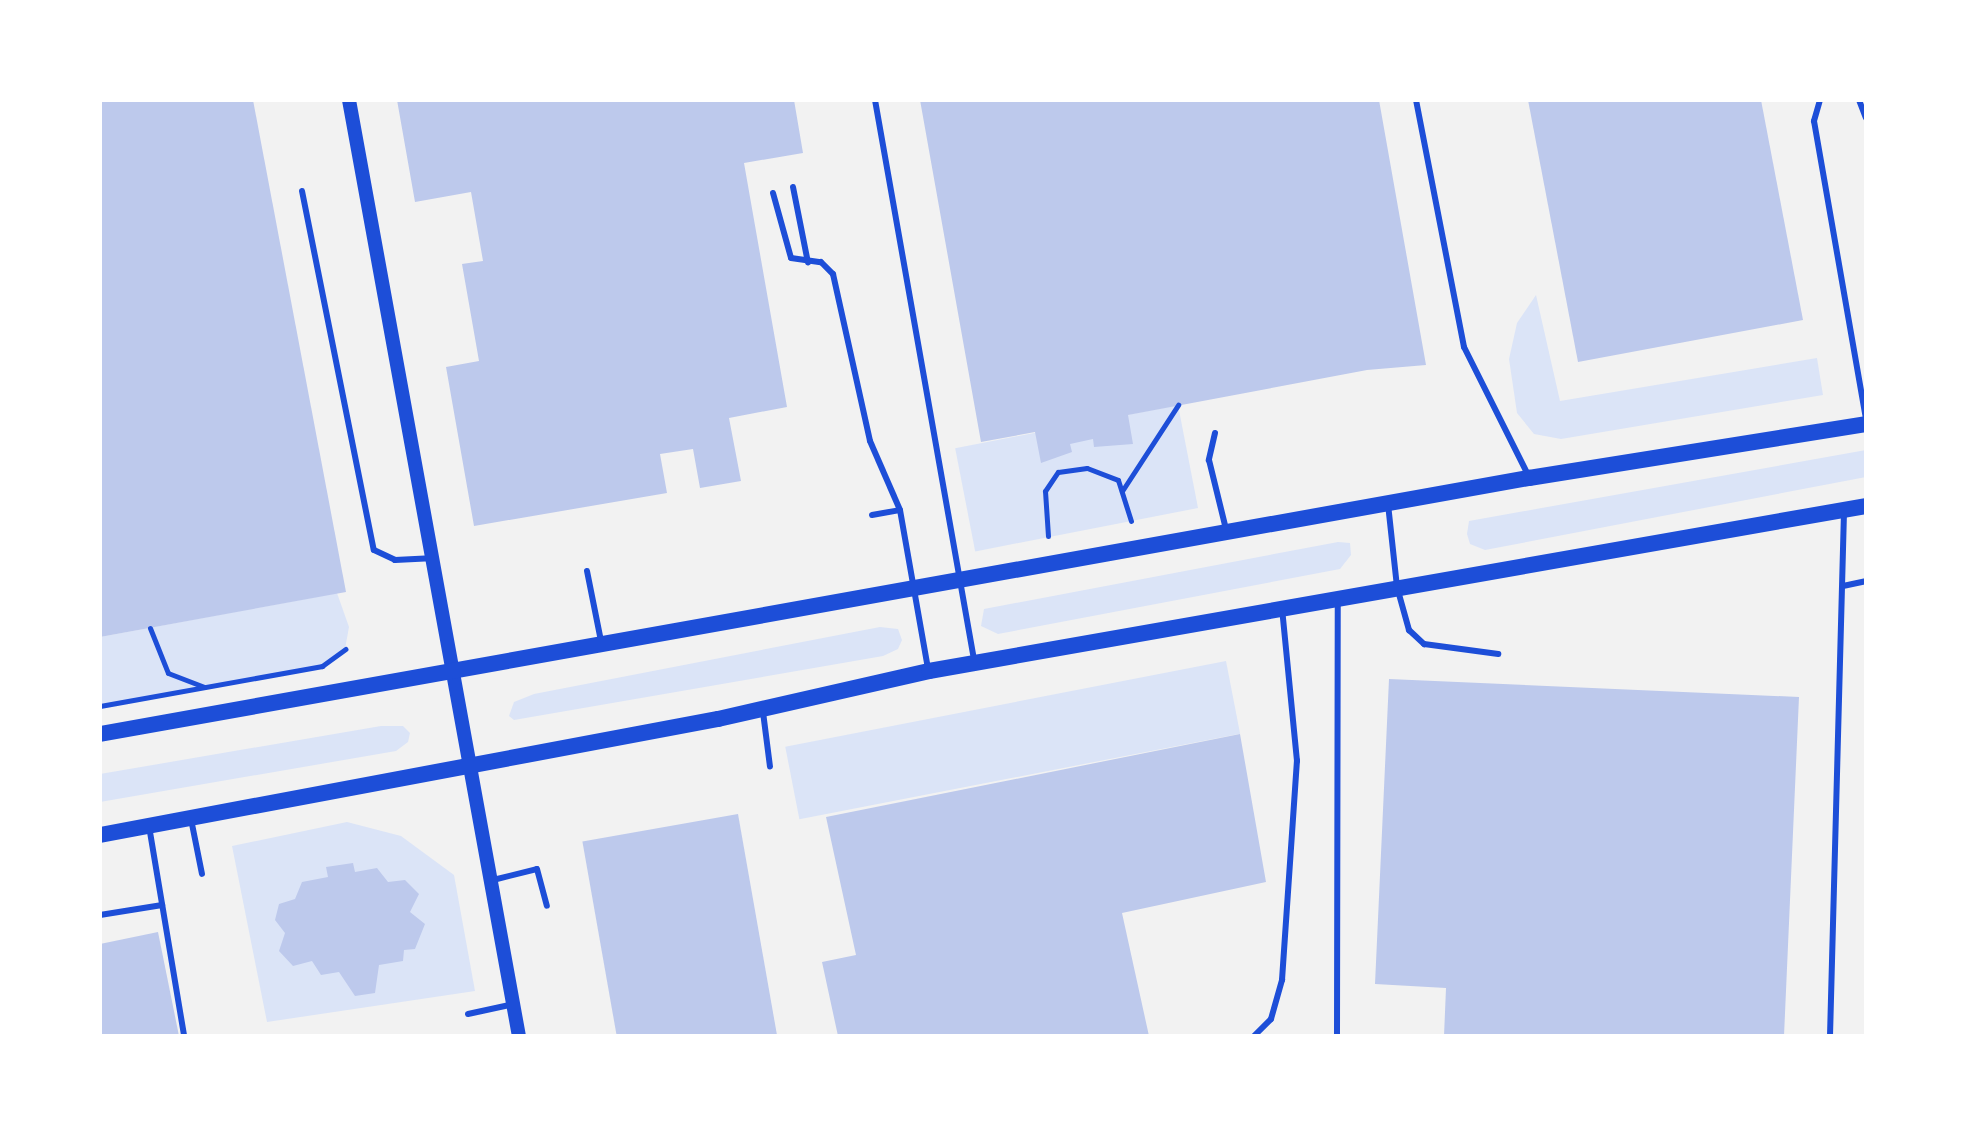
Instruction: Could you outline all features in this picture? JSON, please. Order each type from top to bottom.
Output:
[{"type":"main road","points":[[100,734],[1529,478],[1866,422]]},
{"type":"main road","points":[[100,835],[762,709],[929,671],[1866,506]]},
{"type":"street","points":[[349,100],[450,671],[519,1036]]},
{"type":"lane","points":[[875,100],[975,664]]},
{"type":"lane","points":[[1416,100],[1464,347],[1529,478]]},
{"type":"lane","points":[[1820,100],[1814,121],[1866,422]]},
{"type":"lane","points":[[1859,100],[1866,118]]},
{"type":"lane","points":[[793,187],[808,263]]},
{"type":"lane","points":[[302,191],[374,550],[395,560],[430,558]]},
{"type":"lane","points":[[773,193],[786,248],[796,263],[828,265],[833,274],[870,441],[900,510],[929,671]]},
{"type":"lane","points":[[1215,433],[1209,460],[1227,533]]},
{"type":"lane","points":[[1388,504],[1397,587],[1409,630],[1424,644],[1498,654]]},
{"type":"lane","points":[[872,515],[900,510]]},
{"type":"lane","points":[[1830,1036],[1844,511]]},
{"type":"lane","points":[[587,571],[602,645]]},
{"type":"lane","points":[[1843,586],[1866,581]]},
{"type":"lane","points":[[1337,1036],[1338,598]]},
{"type":"lane","points":[[1254,1036],[1271,1019],[1281,988],[1297,761],[1282,609]]},
{"type":"lane","points":[[762,709],[770,767]]},
{"type":"lane","points":[[191,818],[202,874]]},
{"type":"lane","points":[[149,826],[184,1036]]},
{"type":"lane","points":[[490,881],[537,869],[547,906]]},
{"type":"lane","points":[[100,915],[162,905]]},
{"type":"lane","points":[[468,1014],[514,1004]]},
{"type":"path","points":[[1122,492],[1178,405]]},
{"type":"path","points":[[1048,536],[1045,491],[1058,472],[1087,468],[1118,480],[1131,521]]},
{"type":"path","points":[[150,628],[168,673],[205,687]]},
{"type":"path","points":[[100,706],[322,666],[345,649]]},
{"type":"shaded area","points":[[1536,295],[1560,401],[1817,358],[1823,395],[1561,439],[1534,434],[1517,413],[1509,359],[1517,323]]},
{"type":"shaded area","points":[[1178,405],[1198,508],[975,551],[955,448]]},
{"type":"shaded area","points":[[1866,450],[1866,477],[1485,550],[1470,544],[1467,534],[1469,521]]},
{"type":"shaded area","points":[[1338,542],[1350,543],[1351,555],[1340,569],[998,634],[981,626],[984,609]]},
{"type":"shaded area","points":[[337,593],[349,627],[345,649],[322,666],[100,706],[100,637]]},
{"type":"shaded area","points":[[880,627],[898,629],[902,640],[898,649],[883,656],[514,720],[509,716],[514,702],[534,694]]},
{"type":"shaded area","points":[[1226,661],[1240,734],[799,819],[785,747]]},
{"type":"shaded area","points":[[381,726],[403,726],[410,733],[408,742],[396,751],[100,802],[100,774]]},
{"type":"shaded area","points":[[347,822],[401,836],[454,875],[475,991],[267,1022],[232,846]]},
{"type":"building","points":[[100,100],[253,100],[346,592],[100,637]]},
{"type":"building","points":[[397,100],[794,100],[803,153],[744,163],[787,407],[729,418],[741,481],[700,488],[693,449],[660,454],[667,493],[474,526],[446,367],[479,361],[462,264],[483,261],[471,192],[415,202]]},
{"type":"building","points":[[920,100],[1379,100],[1426,365],[1367,370],[1128,415],[1133,444],[1094,447],[1093,439],[1070,444],[1072,452],[1041,463],[1035,432],[981,442]]},
{"type":"building","points":[[1528,100],[1761,100],[1803,320],[1578,362]]},
{"type":"building","points":[[1389,679],[1799,697],[1784,1036],[1444,1036],[1446,988],[1375,984]]},
{"type":"building","points":[[1240,734],[1266,882],[1122,913],[1149,1036],[838,1036],[822,962],[856,955],[826,817]]},
{"type":"building","points":[[738,814],[777,1036],[617,1036],[582,841]]},
{"type":"building","points":[[353,863],[355,872],[377,868],[388,882],[405,880],[419,894],[410,912],[425,924],[415,949],[404,950],[403,961],[379,965],[375,993],[355,996],[339,972],[321,975],[312,961],[293,966],[279,951],[285,933],[275,920],[279,904],[295,899],[302,882],[328,877],[326,867]]},
{"type":"building","points":[[158,932],[179,1036],[100,1036],[100,944]]}]
